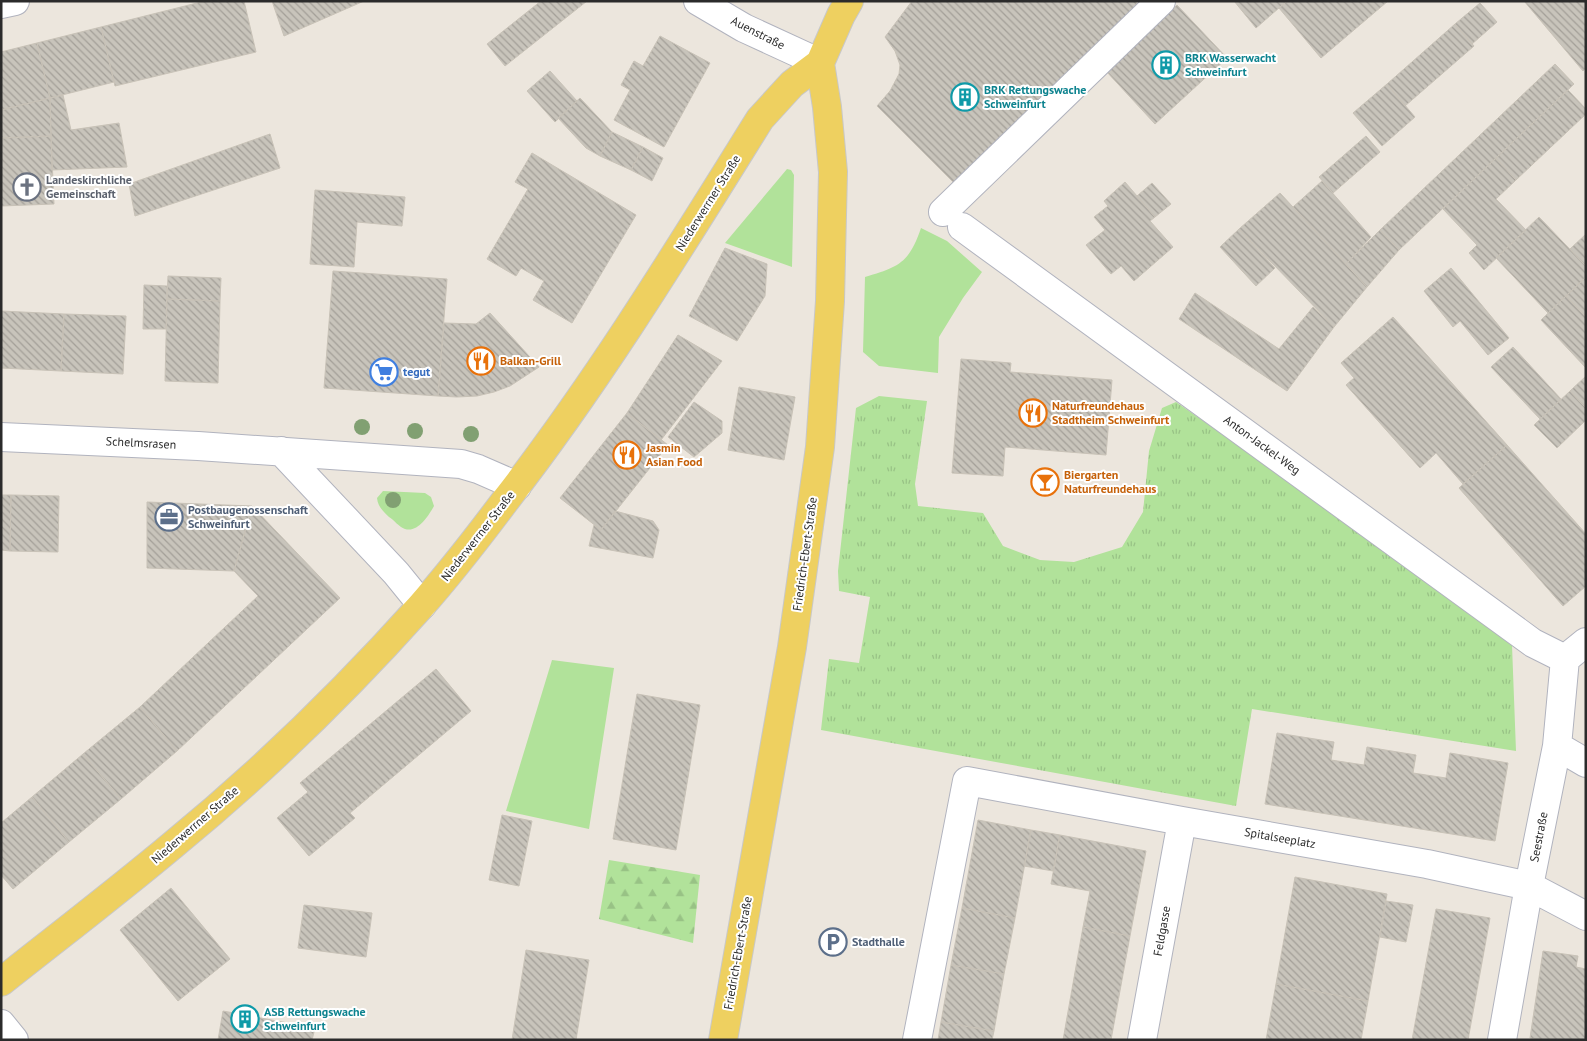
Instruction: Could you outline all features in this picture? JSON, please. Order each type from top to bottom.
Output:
[{"type":"main road","name":"Niederwerrner Straße","points":[[1,982],[175,843],[262,767],[347,686],[422,605],[460,561],[518,486],[609,359],[760,119],[792,84],[820,63],[849,1]]},
{"type":"main road","name":"Friedrich-Ebert-Straße","points":[[723,1040],[793,637],[820,447],[830,301],[833,172],[827,107],[820,63]]},
{"type":"street","points":[[1,4],[15,1]]},
{"type":"street","name":"Auenstraße","points":[[698,1],[744,28],[820,63]]},
{"type":"street","name":"Anton-Jackel-Weg","points":[[1161,1],[953,219],[1534,642],[1576,650]]},
{"type":"street","name":"Schelmsrasen","points":[[1,436],[280,451],[461,464],[518,486]]},
{"type":"street","points":[[280,451],[396,573],[422,605]]},
{"type":"street","name":"Seestraße","points":[[1502,1040],[1529,886],[1576,650]]},
{"type":"street","points":[[1557,746],[1586,763]]},
{"type":"street","name":"Spitalseeplatz","points":[[917,1040],[967,780],[1182,821],[1427,864],[1529,886],[1586,916]]},
{"type":"street","name":"Feldgasse","points":[[1142,1040],[1182,821]]},
{"type":"street","points":[[1,1024],[14,1040]]},
{"type":"green space","points":[[787,169],[791,170],[794,175],[792,267],[725,243]]},
{"type":"green space","points":[[921,228],[947,241],[982,272],[963,298],[939,337],[938,373],[879,366],[863,352],[865,277],[886,270],[901,262],[912,249]]},
{"type":"green space","points":[[879,396],[927,401],[915,484],[918,506],[983,513],[1003,546],[1040,560],[1074,562],[1122,547],[1143,512],[1149,451],[1162,408],[1176,402],[1293,483],[1512,645],[1516,751],[1252,709],[1236,806],[821,730],[829,659],[859,663],[870,597],[839,591],[838,571],[856,408]]},
{"type":"green space","points":[[383,491],[425,493],[431,497],[434,506],[419,526],[410,530],[405,529],[389,517],[380,506],[377,498]]},
{"type":"green space","points":[[552,660],[614,668],[589,829],[506,811]]},
{"type":"green space","points":[[609,860],[700,875],[693,943],[599,919]]},
{"type":"building","points":[[205,1],[244,1],[256,52],[115,86],[101,27]]},
{"type":"building","points":[[272,1],[364,1],[284,36]]},
{"type":"building","points":[[541,1],[587,1],[505,66],[487,44]]},
{"type":"building","name":"BRK Rettungswache Schweinfurt","points":[[912,1],[1135,1],[1138,5],[955,184],[877,106],[890,91],[899,74],[900,65],[895,51],[885,37]]},
{"type":"building","points":[[1234,1],[1287,1],[1256,28]]},
{"type":"building","points":[[1287,1],[1388,1],[1321,58],[1279,8]]},
{"type":"building","points":[[1524,1],[1586,1],[1586,68],[1583,71]]},
{"type":"building","points":[[1480,3],[1497,22],[1472,44],[1455,24]]},
{"type":"building","name":"BRK Wasserwacht Schweinfurt","points":[[1177,5],[1227,58],[1155,124],[1106,71]]},
{"type":"building","points":[[1455,24],[1474,46],[1405,106],[1387,84]]},
{"type":"building","points":[[101,27],[114,82],[50,98],[37,43]]},
{"type":"building","points":[[660,36],[710,63],[664,147],[614,120],[630,90],[621,85],[634,61],[643,66]]},
{"type":"building","points":[[37,43],[50,98],[1,110],[1,52]]},
{"type":"building","points":[[1555,64],[1574,84],[1399,250],[1380,230]]},
{"type":"building","points":[[550,71],[577,101],[555,122],[527,91]]},
{"type":"building","points":[[1387,84],[1415,117],[1382,146],[1353,113]]},
{"type":"building","points":[[1568,90],[1586,109],[1586,114],[1516,180],[1496,158]]},
{"type":"building","points":[[63,95],[71,130],[119,123],[127,167],[52,170],[50,98]]},
{"type":"building","points":[[50,98],[51,136],[1,138],[1,110]]},
{"type":"building","points":[[580,98],[612,132],[600,156],[586,148],[558,118]]},
{"type":"building","points":[[612,132],[643,147],[631,170],[600,156]]},
{"type":"building","points":[[270,134],[280,168],[135,216],[129,184]]},
{"type":"building","name":"Landeskirchliche Gemeinschaft","points":[[51,136],[54,204],[1,206],[1,138]]},
{"type":"building","points":[[1366,136],[1380,152],[1333,193],[1319,177]]},
{"type":"building","points":[[643,147],[663,158],[652,181],[631,170]]},
{"type":"building","points":[[532,153],[636,215],[572,323],[533,300],[544,281],[521,268],[516,276],[487,259],[528,189],[515,182]]},
{"type":"building","points":[[1496,158],[1516,180],[1496,199],[1526,230],[1484,270],[1469,253],[1477,245],[1443,209]]},
{"type":"building","points":[[1322,181],[1371,237],[1346,264],[1293,207]]},
{"type":"building","points":[[1125,182],[1155,217],[1150,221],[1173,247],[1134,281],[1121,266],[1111,274],[1086,245],[1105,230],[1094,217],[1108,206],[1104,201]]},
{"type":"building","points":[[1152,183],[1171,204],[1155,217],[1137,196]]},
{"type":"building","points":[[315,190],[405,197],[402,226],[357,222],[354,267],[310,264]]},
{"type":"building","points":[[1280,193],[1367,287],[1334,327],[1239,229]]},
{"type":"building","points":[[1539,217],[1586,266],[1586,277],[1548,313],[1496,258]]},
{"type":"building","points":[[1239,229],[1275,268],[1256,286],[1220,247]]},
{"type":"building","points":[[1380,230],[1399,250],[1367,287],[1346,264]]},
{"type":"building","points":[[1586,234],[1586,266],[1570,249]]},
{"type":"building","points":[[725,248],[767,264],[765,296],[737,341],[689,316]]},
{"type":"building","points":[[1451,268],[1509,338],[1488,355],[1460,321],[1453,327],[1424,291]]},
{"type":"building","points":[[333,271],[447,279],[438,396],[324,388]]},
{"type":"building","points":[[168,276],[221,278],[220,301],[167,299]]},
{"type":"building","points":[[1586,277],[1586,317],[1566,296]]},
{"type":"building","points":[[144,285],[167,286],[166,329],[143,329]]},
{"type":"building","points":[[1195,293],[1279,349],[1313,307],[1334,327],[1287,391],[1179,319]]},
{"type":"building","points":[[1566,296],[1586,317],[1586,368],[1541,320]]},
{"type":"building","points":[[167,299],[220,301],[218,383],[165,381]]},
{"type":"building","points":[[1,311],[64,314],[61,371],[1,368]]},
{"type":"building","points":[[490,313],[539,367],[510,386],[494,392],[477,396],[438,396],[444,323],[476,324]]},
{"type":"building","points":[[64,314],[126,316],[123,374],[61,371]]},
{"type":"building","points":[[1393,317],[1507,445],[1463,484],[1436,453],[1420,468],[1346,385],[1354,378],[1341,363]]},
{"type":"building","points":[[678,335],[722,361],[661,440],[627,413]]},
{"type":"building","points":[[1513,347],[1561,399],[1540,419],[1491,367]]},
{"type":"building","name":"Naturfreundehaus Stadtheim Schweinfurt","points":[[961,359],[1011,363],[1010,372],[1112,380],[1106,455],[1005,447],[1003,476],[952,473]]},
{"type":"building","points":[[1586,376],[1586,408],[1570,391]]},
{"type":"building","points":[[739,387],[795,397],[784,460],[728,450]]},
{"type":"building","points":[[1570,391],[1586,408],[1586,420],[1557,448],[1534,425]]},
{"type":"building","points":[[694,402],[722,421],[722,433],[694,457],[668,437]]},
{"type":"building","points":[[627,413],[668,445],[601,530],[560,498]]},
{"type":"building","points":[[1507,445],[1586,534],[1586,586],[1563,606],[1459,488]]},
{"type":"building","points":[[1,495],[11,495],[10,551],[1,550]]},
{"type":"building","points":[[11,495],[59,496],[58,552],[10,551]]},
{"type":"building","points":[[147,502],[252,506],[234,571],[147,568]]},
{"type":"building","points":[[252,506],[340,598],[177,751],[140,707],[258,596],[234,571]]},
{"type":"building","points":[[615,511],[653,521],[659,530],[653,558],[589,546],[594,525],[601,530]]},
{"type":"building","points":[[436,669],[471,711],[350,813],[355,818],[309,856],[277,818],[308,792],[300,783]]},
{"type":"building","points":[[637,694],[700,705],[676,850],[613,839]]},
{"type":"building","points":[[140,707],[177,751],[121,799],[83,754]]},
{"type":"building","points":[[1277,733],[1334,742],[1331,760],[1364,765],[1367,747],[1416,755],[1413,773],[1446,778],[1450,753],[1508,763],[1495,841],[1265,804]]},
{"type":"building","points":[[83,754],[121,799],[69,842],[32,797]]},
{"type":"building","points":[[32,797],[69,842],[13,889],[1,875],[1,823]]},
{"type":"building","points":[[502,815],[532,821],[519,886],[489,880]]},
{"type":"building","points":[[978,820],[1031,830],[1015,918],[962,908]]},
{"type":"building","points":[[1031,830],[1060,835],[1053,871],[1024,866]]},
{"type":"building","points":[[1060,835],[1146,851],[1130,936],[1083,927],[1090,891],[1051,884]]},
{"type":"building","points":[[1295,877],[1387,894],[1368,1001],[1276,984]]},
{"type":"building","points":[[171,888],[230,959],[178,1001],[120,930]]},
{"type":"building","points":[[1386,901],[1413,905],[1406,942],[1380,937]]},
{"type":"building","points":[[304,905],[372,913],[366,957],[298,948]]},
{"type":"building","points":[[962,908],[1015,918],[1004,974],[951,965]]},
{"type":"building","points":[[1436,909],[1490,918],[1468,1040],[1412,1040]]},
{"type":"building","points":[[1083,927],[1130,936],[1111,1040],[1063,1040]]},
{"type":"building","points":[[526,950],[589,960],[576,1040],[512,1040]]},
{"type":"building","points":[[1543,951],[1578,956],[1576,967],[1586,969],[1586,1040],[1541,1040],[1530,1038]]},
{"type":"building","points":[[951,965],[1004,974],[994,1031],[941,1022]]},
{"type":"building","points":[[1276,984],[1368,1001],[1361,1040],[1266,1040]]},
{"type":"building","name":"ASB Rettungswache Schweinfurt","points":[[223,1011],[315,1028],[312,1040],[218,1040]]},
{"type":"building","points":[[941,1022],[994,1031],[992,1040],[938,1040]]},
{"type":"place","name":"BRK Wasserwacht Schweinfurt","points":[[1166,65]]},
{"type":"place","name":"BRK Rettungswache Schweinfurt","points":[[965,97]]},
{"type":"place","name":"Landeskirchliche Gemeinschaft","points":[[27,187]]},
{"type":"place","name":"Balkan-Grill","points":[[481,361]]},
{"type":"place","name":"tegut","points":[[384,372]]},
{"type":"place","name":"Naturfreundehaus Stadtheim Schweinfurt","points":[[1033,413]]},
{"type":"place","name":"Jasmin Asian Food","points":[[627,455]]},
{"type":"place","name":"Biergarten Naturfreundehaus","points":[[1045,482]]},
{"type":"place","name":"Postbaugenossenschaft Schweinfurt","points":[[169,517]]},
{"type":"place","name":"Stadthalle","points":[[833,942]]},
{"type":"place","name":"ASB Rettungswache Schweinfurt","points":[[245,1019]]}]
